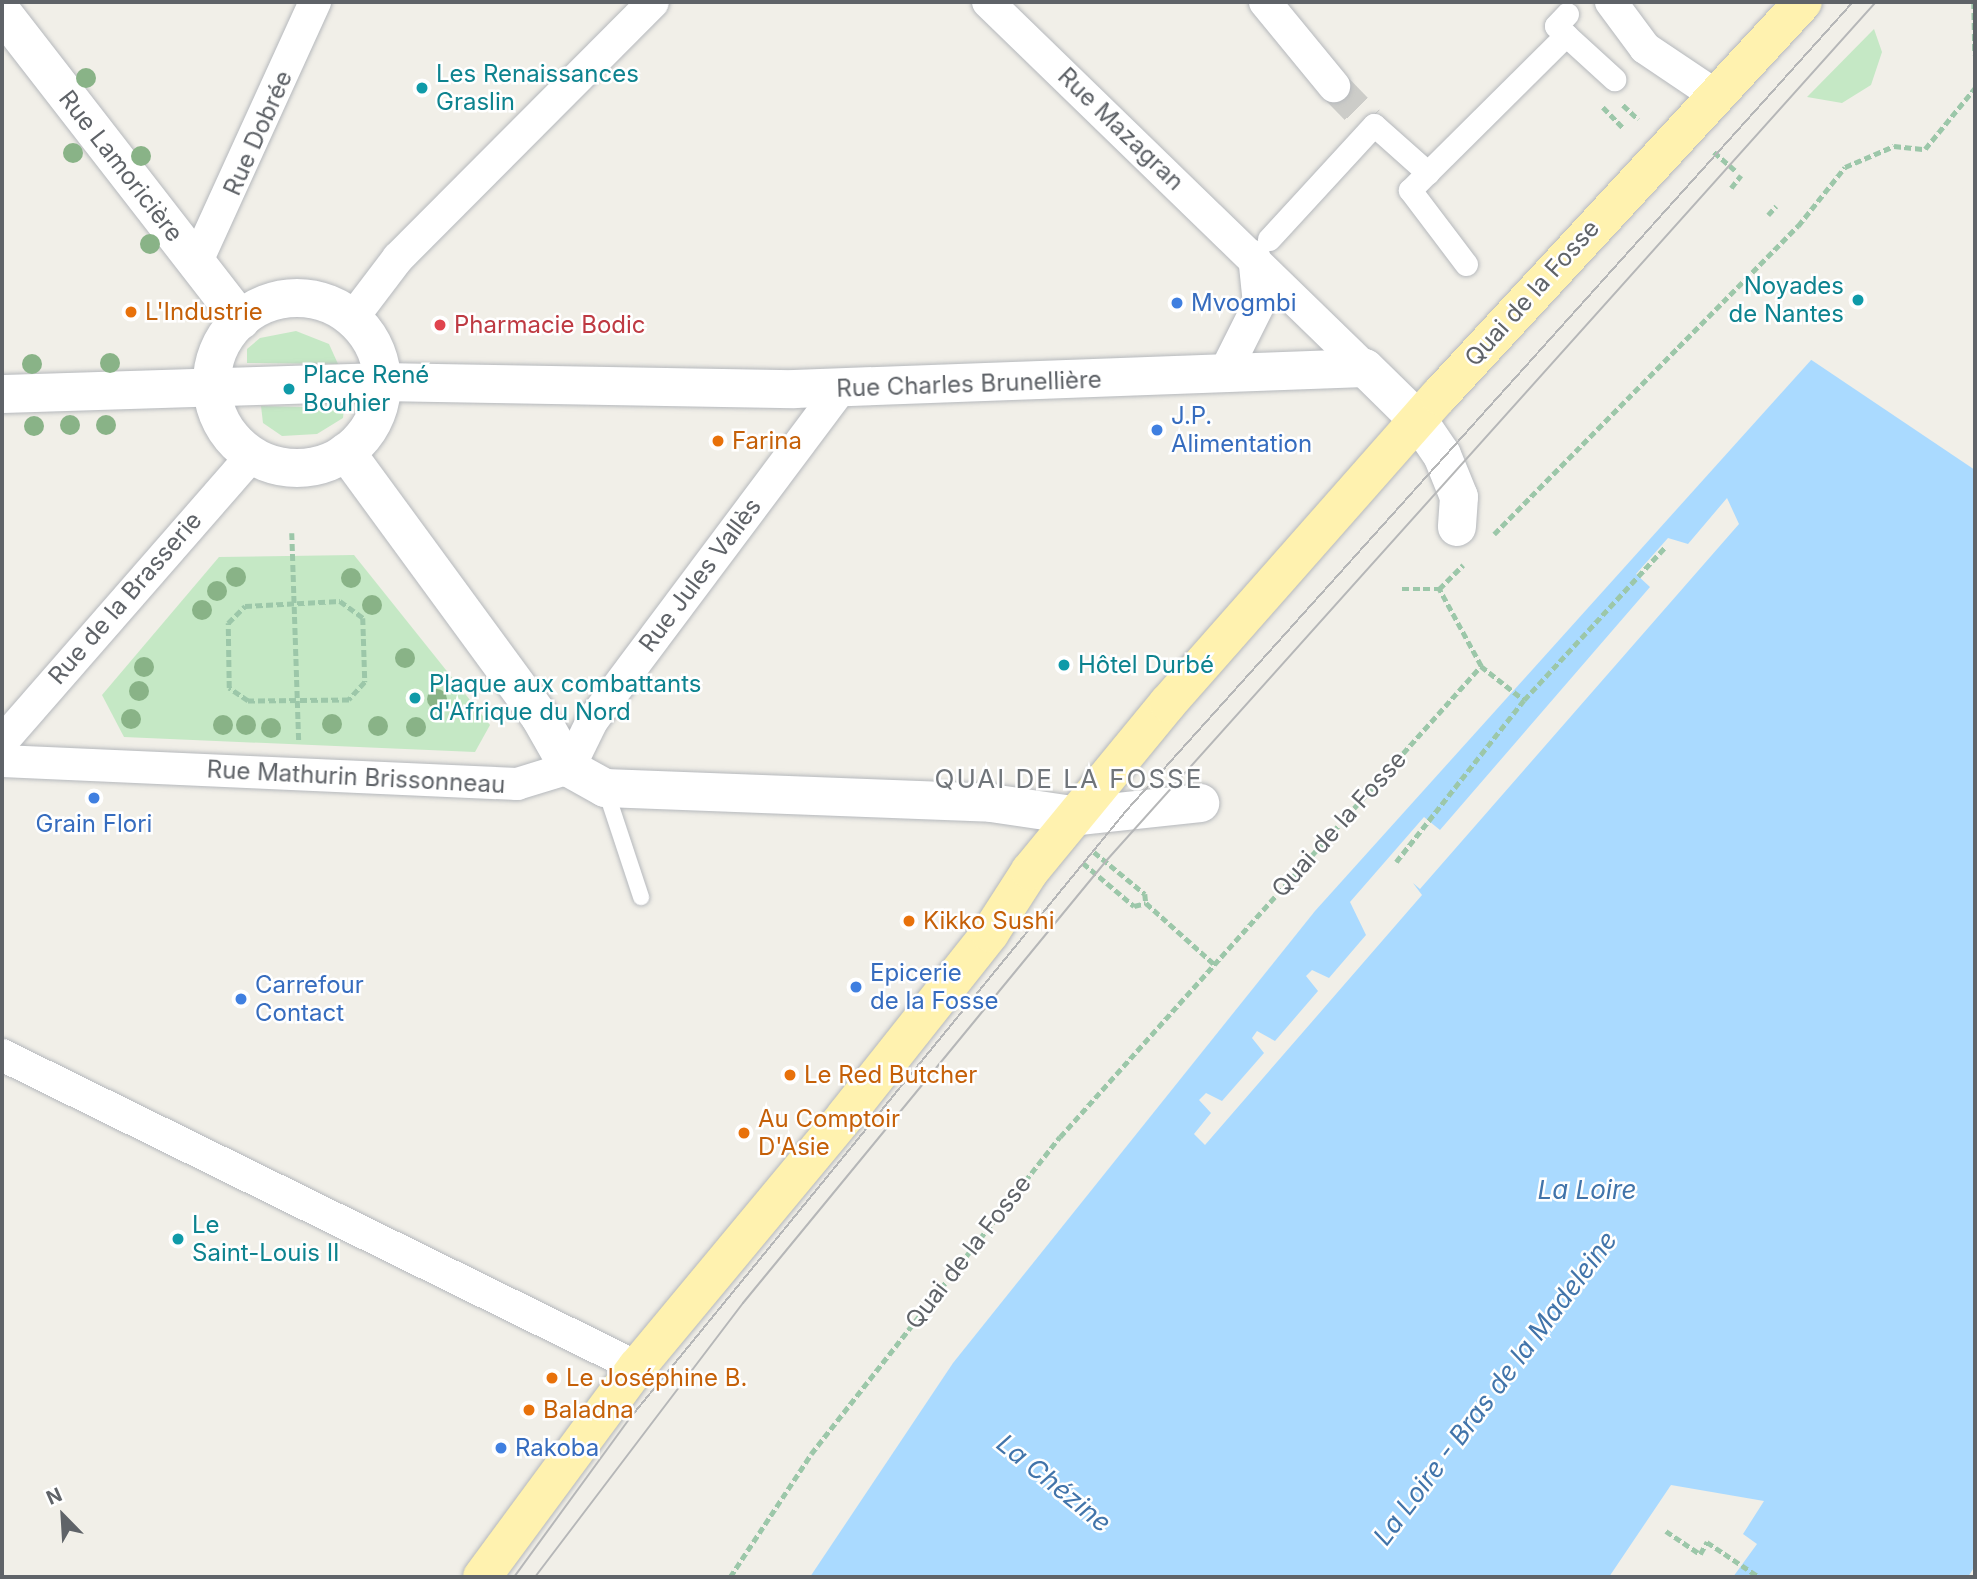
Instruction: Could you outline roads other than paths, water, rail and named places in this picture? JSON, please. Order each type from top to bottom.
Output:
[{"type":"main road","name":"Quai de la Fosse","points":[[482,1577],[637,1367],[855,1104],[990,933],[1030,871],[1079,816],[1168,703],[1418,420],[1714,95],[1803,2]]},
{"type":"main road","name":"Rue Lamoricière","points":[[2,12],[241,320]]},
{"type":"main road","points":[[297,295],[327,300],[354,316],[370,340],[380,382],[373,422],[346,452],[300,469],[251,457],[223,426],[214,386],[219,349],[241,320],[267,302],[297,295]]},
{"type":"main road","points":[[1366,368],[1418,420],[1451,471],[1470,543]]},
{"type":"main road","name":"Rue Charles Brunellière","points":[[2,394],[380,382],[841,388],[1223,376],[1366,368]]},
{"type":"main road","points":[[346,452],[540,717],[569,768],[604,788],[991,803],[1079,816],[1200,803]]},
{"type":"street","name":"Rue Dobrée","points":[[197,261],[315,2]]},
{"type":"street","points":[[354,316],[398,258],[653,2]]},
{"type":"street","name":"Rue Mazagran","points":[[988,2],[1261,248],[1366,368]]},
{"type":"street","points":[[1611,2],[1645,48],[1714,95]]},
{"type":"street","points":[[1282,9],[1334,86]]},
{"type":"street","points":[[1466,264],[1410,190],[1567,25],[1614,79]]},
{"type":"street","points":[[1223,376],[1259,304],[1261,248],[1374,125],[1428,173]]},
{"type":"street","name":"Rue Jules Vallès","points":[[569,768],[592,721],[841,388]]},
{"type":"street","name":"Rue de la Brasserie","points":[[2,742],[251,457]]},
{"type":"street","name":"Rue Mathurin Brissonneau","points":[[2,761],[517,784],[569,768]]},
{"type":"street","points":[[2,1055],[637,1367]]},
{"type":"lane","points":[[604,788],[641,897]]},
{"type":"water","name":"La Loire","points":[[1975,178],[1975,1566],[1968,1577],[810,1577],[953,1363],[1315,911]]},
{"type":"tunnel","points":[[1334,86],[1368,121]]},
{"type":"tram line","points":[[514,1577],[630,1418],[1126,811],[1853,2]]},
{"type":"tram line","points":[[535,1577],[743,1303],[1106,861],[1876,2]]},
{"type":"place","name":"Les Renaissances Graslin","points":[[422,88]]},
{"type":"place","name":"Noyades de Nantes","points":[[1858,300]]},
{"type":"place","name":"Mvogmbi","points":[[1177,303]]},
{"type":"place","name":"L'Industrie","points":[[131,312]]},
{"type":"place","name":"Pharmacie Bodic","points":[[440,325]]},
{"type":"place","name":"Place René Bouhier","points":[[289,389]]},
{"type":"place","name":"J.P. Alimentation","points":[[1157,430]]},
{"type":"place","name":"Farina","points":[[718,441]]},
{"type":"place","name":"Hôtel Durbé","points":[[1064,665]]},
{"type":"place","name":"Plaque aux combattants d'Afrique du Nord","points":[[415,698]]},
{"type":"place","name":"Grain Flori","points":[[94,798]]},
{"type":"place","name":"Kikko Sushi","points":[[909,921]]},
{"type":"place","name":"Epicerie de la Fosse","points":[[856,987]]},
{"type":"place","name":"Carrefour Contact","points":[[241,999]]},
{"type":"place","name":"Le Red Butcher","points":[[790,1075]]},
{"type":"place","name":"Au Comptoir D'Asie","points":[[744,1133]]},
{"type":"place","name":"Le Saint-Louis II","points":[[178,1239]]},
{"type":"place","name":"Le Joséphine B.","points":[[552,1378]]},
{"type":"place","name":"Baladna","points":[[529,1410]]},
{"type":"place","name":"Rakoba","points":[[501,1448]]},
{"type":"district","name":"QUAI DE LA FOSSE","points":[[1069,779]]},
{"type":"water label","name":"La Loire - Bras de la Madeleine","points":[[1495,1388]]},
{"type":"water label","name":"La Chézine","points":[[1054,1483]]}]
